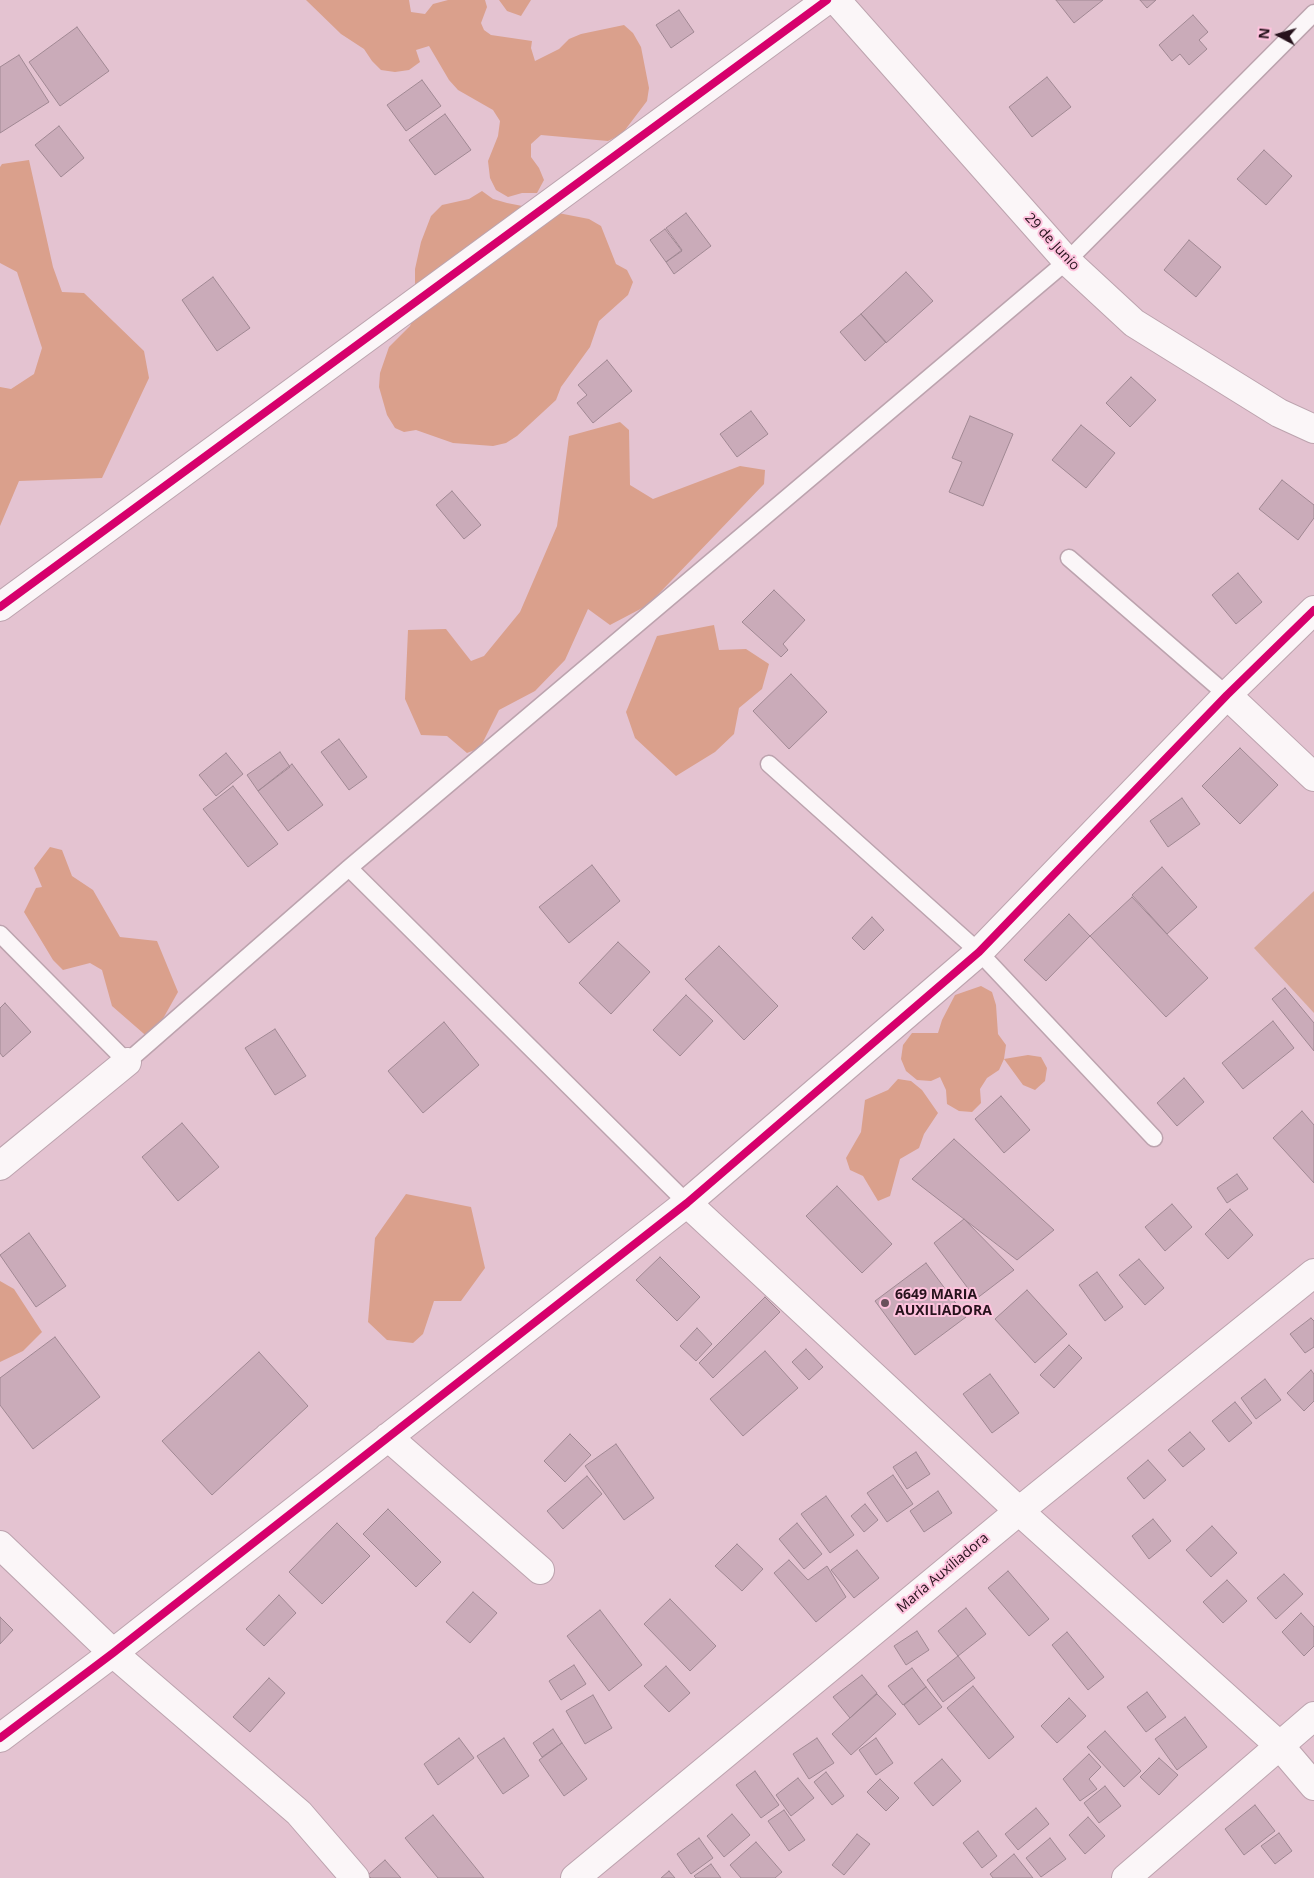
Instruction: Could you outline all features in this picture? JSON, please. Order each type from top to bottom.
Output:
[{"type":"street","points":[[0,607],[828,0]]},
{"type":"street","name":"29 de Junio","points":[[836,0],[1067,261],[1134,323],[1280,414],[1314,429]]},
{"type":"street","points":[[0,1738],[112,1653],[687,1203],[979,952],[1227,695],[1314,610]]},
{"type":"street","points":[[1227,695],[1314,776]]},
{"type":"street","points":[[0,1166],[127,1062]]},
{"type":"street","points":[[687,1203],[1019,1511],[1280,1746],[1314,1786]]},
{"type":"street","name":"María Auxiliadora","points":[[575,1878],[1019,1511],[1314,1273]]},
{"type":"street","points":[[388,1437],[540,1570]]},
{"type":"street","points":[[0,1545],[112,1653],[299,1813],[355,1878]]},
{"type":"street","points":[[1126,1878],[1314,1716]]},
{"type":"lane","points":[[0,934],[127,1062],[349,868],[1067,261],[1314,13]]},
{"type":"lane","points":[[1069,558],[1227,695]]},
{"type":"lane","points":[[769,764],[979,952],[1154,1138]]},
{"type":"lane","points":[[349,868],[687,1203]]},
{"type":"shaded area","points":[[306,0],[409,0],[411,12],[425,14],[433,4],[448,0],[485,0],[487,7],[481,23],[484,30],[491,35],[532,41],[531,48],[535,61],[559,49],[569,39],[581,34],[624,25],[633,33],[641,47],[649,88],[647,101],[622,134],[608,141],[541,135],[531,144],[531,157],[539,168],[544,180],[537,193],[522,193],[508,197],[496,190],[490,178],[488,161],[498,136],[500,121],[493,110],[458,90],[449,80],[429,46],[416,50],[420,62],[409,70],[395,72],[381,70],[364,49],[341,34]]},
{"type":"shaded area","points":[[499,0],[531,0],[521,16],[507,11]]},
{"type":"shaded area","points":[[29,160],[53,267],[62,292],[84,293],[144,351],[149,378],[102,478],[19,481],[0,526],[0,387],[11,389],[34,374],[42,348],[17,272],[0,263],[0,167],[2,164]]},
{"type":"shaded area","points":[[482,191],[493,199],[589,219],[601,226],[616,264],[627,270],[633,282],[628,295],[599,321],[590,347],[561,387],[556,400],[517,436],[506,443],[493,446],[453,443],[416,430],[404,432],[395,428],[387,415],[379,387],[380,373],[389,347],[410,326],[415,313],[415,269],[421,242],[431,216],[442,205],[469,199]]},
{"type":"shaded area","points":[[620,422],[629,430],[630,485],[653,499],[740,466],[765,470],[764,484],[648,605],[610,625],[588,609],[565,660],[535,691],[499,710],[480,748],[467,753],[447,736],[421,735],[405,699],[408,630],[446,629],[471,661],[484,656],[520,612],[557,526],[569,436]]},
{"type":"shaded area","points":[[714,625],[719,650],[746,649],[769,664],[762,689],[739,708],[734,734],[715,752],[676,776],[635,738],[626,712],[657,636]]},
{"type":"shaded area","points":[[50,847],[62,850],[72,876],[93,890],[120,937],[157,941],[178,992],[151,1040],[112,1006],[102,970],[90,963],[63,970],[53,960],[24,912],[36,888],[42,887],[34,868]]},
{"type":"shaded area","points":[[1314,891],[1314,1013],[1254,948]]},
{"type":"shaded area","points":[[981,986],[992,992],[996,1005],[998,1034],[1006,1045],[1004,1059],[999,1070],[987,1078],[980,1089],[981,1103],[972,1112],[959,1111],[947,1104],[946,1090],[940,1077],[931,1081],[917,1080],[906,1071],[901,1059],[903,1045],[912,1033],[938,1033],[942,1020],[955,995]]},
{"type":"shaded area","points":[[1028,1055],[1041,1057],[1047,1068],[1045,1081],[1035,1090],[1023,1085],[1004,1059]]},
{"type":"shaded area","points":[[898,1079],[911,1081],[922,1090],[938,1113],[924,1134],[919,1148],[900,1159],[890,1196],[878,1201],[863,1176],[850,1170],[846,1158],[861,1132],[865,1100],[888,1090]]},
{"type":"shaded area","points":[[406,1194],[471,1207],[485,1268],[461,1301],[434,1301],[423,1334],[413,1343],[387,1340],[368,1322],[375,1238]]},
{"type":"shaded area","points":[[0,1281],[14,1289],[42,1332],[23,1351],[0,1362]]},
{"type":"building","points":[[1056,0],[1103,0],[1074,23]]},
{"type":"building","points":[[1140,0],[1156,0],[1147,8]]},
{"type":"building","points":[[679,10],[694,32],[671,48],[656,25]]},
{"type":"building","points":[[1193,15],[1208,32],[1199,40],[1207,49],[1189,65],[1180,54],[1172,61],[1159,45]]},
{"type":"building","points":[[77,27],[109,71],[60,106],[29,62]]},
{"type":"building","points":[[19,55],[49,102],[0,133],[0,67]]},
{"type":"building","points":[[1047,77],[1071,107],[1032,137],[1009,107]]},
{"type":"building","points":[[422,80],[441,106],[406,131],[387,105]]},
{"type":"building","points":[[445,114],[471,150],[435,175],[409,140]]},
{"type":"building","points":[[59,126],[84,158],[61,177],[35,145]]},
{"type":"building","points":[[1264,150],[1292,176],[1266,205],[1237,179]]},
{"type":"building","points":[[686,213],[711,246],[674,274],[666,262],[682,250],[666,228]]},
{"type":"building","points":[[665,229],[682,251],[666,262],[650,240]]},
{"type":"building","points":[[1189,240],[1221,267],[1196,297],[1164,270]]},
{"type":"building","points":[[906,272],[933,301],[886,343],[861,314]]},
{"type":"building","points":[[213,277],[250,328],[217,351],[182,300]]},
{"type":"building","points":[[861,314],[886,342],[865,361],[840,332]]},
{"type":"building","points":[[607,360],[632,391],[593,423],[577,403],[587,395],[578,385]]},
{"type":"building","points":[[1131,377],[1156,400],[1130,427],[1106,403]]},
{"type":"building","points":[[751,411],[768,434],[737,457],[720,434]]},
{"type":"building","points":[[970,416],[1013,434],[983,506],[949,492],[962,462],[952,458]]},
{"type":"building","points":[[1081,425],[1115,453],[1086,488],[1052,460]]},
{"type":"building","points":[[1282,480],[1314,505],[1314,518],[1298,540],[1259,509]]},
{"type":"building","points":[[452,491],[481,525],[464,539],[436,505]]},
{"type":"building","points":[[1238,573],[1262,602],[1236,624],[1212,595]]},
{"type":"building","points":[[774,590],[805,620],[783,644],[788,650],[781,657],[742,622]]},
{"type":"building","points":[[791,674],[827,712],[789,749],[753,711]]},
{"type":"building","points":[[339,739],[367,777],[349,790],[321,752]]},
{"type":"building","points":[[1240,748],[1278,785],[1240,824],[1202,786]]},
{"type":"building","points":[[280,752],[290,767],[258,791],[247,775]]},
{"type":"building","points":[[226,753],[243,774],[216,796],[199,775]]},
{"type":"building","points":[[292,764],[323,805],[288,831],[258,791]]},
{"type":"building","points":[[233,786],[278,844],[248,867],[203,809]]},
{"type":"building","points":[[1182,798],[1200,824],[1168,847],[1150,821]]},
{"type":"building","points":[[592,865],[620,901],[569,943],[539,907]]},
{"type":"building","points":[[1162,867],[1197,907],[1167,934],[1132,895]]},
{"type":"building","points":[[1132,897],[1208,978],[1166,1017],[1090,936]]},
{"type":"building","points":[[1069,914],[1090,936],[1046,981],[1024,960]]},
{"type":"building","points":[[872,917],[884,930],[864,950],[852,938]]},
{"type":"building","points":[[618,942],[650,972],[611,1014],[579,983]]},
{"type":"building","points":[[719,946],[778,1006],[744,1040],[685,979]]},
{"type":"building","points":[[1285,988],[1314,1023],[1314,1051],[1272,999]]},
{"type":"building","points":[[686,995],[713,1021],[680,1056],[653,1030]]},
{"type":"building","points":[[5,1003],[31,1032],[3,1057],[0,1053],[0,1008]]},
{"type":"building","points":[[1273,1021],[1294,1048],[1243,1089],[1222,1063]]},
{"type":"building","points":[[444,1022],[479,1065],[423,1113],[388,1071]]},
{"type":"building","points":[[275,1029],[306,1076],[275,1095],[245,1048]]},
{"type":"building","points":[[1184,1078],[1204,1102],[1177,1126],[1157,1103]]},
{"type":"building","points":[[1001,1096],[1030,1130],[1004,1153],[975,1119]]},
{"type":"building","points":[[1302,1111],[1314,1125],[1314,1183],[1273,1138]]},
{"type":"building","points":[[182,1123],[219,1167],[178,1201],[142,1157]]},
{"type":"building","points":[[954,1139],[1054,1230],[1017,1260],[912,1179]]},
{"type":"building","points":[[1237,1174],[1248,1189],[1227,1203],[1217,1188]]},
{"type":"building","points":[[837,1186],[892,1244],[862,1273],[806,1216]]},
{"type":"building","points":[[1172,1204],[1192,1227],[1165,1251],[1145,1227]]},
{"type":"building","points":[[1230,1209],[1253,1235],[1228,1259],[1205,1234]]},
{"type":"building","points":[[964,1219],[1014,1270],[976,1299],[934,1243]]},
{"type":"building","points":[[29,1233],[66,1286],[36,1307],[0,1255]]},
{"type":"building","points":[[660,1257],[700,1297],[677,1321],[636,1280]]},
{"type":"building","points":[[1139,1259],[1164,1288],[1145,1305],[1119,1275]]},
{"type":"building","points":[[926,1263],[966,1317],[915,1355],[875,1301]]},
{"type":"building","points":[[1097,1272],[1123,1307],[1105,1321],[1079,1285]]},
{"type":"building","points":[[1027,1290],[1067,1334],[1035,1363],[995,1319]]},
{"type":"building","points":[[765,1297],[780,1312],[713,1378],[699,1363]]},
{"type":"building","points":[[1311,1318],[1314,1321],[1314,1347],[1305,1353],[1290,1334]]},
{"type":"building","points":[[697,1328],[712,1344],[696,1361],[680,1346]]},
{"type":"building","points":[[55,1337],[100,1397],[33,1449],[0,1405],[0,1378]]},
{"type":"building","points":[[1069,1345],[1082,1358],[1054,1388],[1040,1375]]},
{"type":"building","points":[[806,1349],[823,1367],[809,1380],[792,1362]]},
{"type":"building","points":[[765,1351],[798,1388],[743,1436],[710,1399]]},
{"type":"building","points":[[259,1352],[308,1406],[212,1495],[162,1441]]},
{"type":"building","points":[[1311,1370],[1314,1374],[1314,1401],[1304,1411],[1287,1393]]},
{"type":"building","points":[[990,1374],[1019,1413],[992,1433],[963,1394]]},
{"type":"building","points":[[1265,1379],[1281,1400],[1256,1419],[1241,1398]]},
{"type":"building","points":[[1235,1402],[1252,1423],[1229,1442],[1212,1421]]},
{"type":"building","points":[[1190,1432],[1205,1449],[1183,1467],[1168,1450]]},
{"type":"building","points":[[570,1434],[591,1455],[565,1482],[544,1461]]},
{"type":"building","points":[[616,1444],[654,1498],[624,1520],[585,1466]]},
{"type":"building","points":[[916,1452],[930,1474],[907,1489],[893,1467]]},
{"type":"building","points":[[1148,1460],[1166,1480],[1144,1499],[1127,1478]]},
{"type":"building","points":[[893,1475],[913,1504],[887,1522],[867,1493]]},
{"type":"building","points":[[587,1476],[602,1494],[563,1529],[547,1511]]},
{"type":"building","points":[[938,1491],[952,1513],[924,1532],[910,1511]]},
{"type":"building","points":[[826,1496],[854,1535],[830,1553],[801,1514]]},
{"type":"building","points":[[865,1504],[878,1520],[864,1532],[851,1516]]},
{"type":"building","points":[[388,1509],[441,1562],[416,1587],[363,1534]]},
{"type":"building","points":[[1153,1519],[1171,1541],[1149,1559],[1132,1536]]},
{"type":"building","points":[[337,1523],[370,1556],[322,1604],[289,1572]]},
{"type":"building","points":[[797,1523],[822,1554],[804,1569],[779,1539]]},
{"type":"building","points":[[1212,1526],[1237,1553],[1211,1577],[1186,1550]]},
{"type":"building","points":[[737,1544],[763,1569],[742,1591],[715,1566]]},
{"type":"building","points":[[857,1550],[879,1578],[854,1598],[831,1570]]},
{"type":"building","points":[[789,1560],[808,1580],[827,1566],[846,1597],[816,1622],[774,1573]]},
{"type":"building","points":[[1008,1571],[1049,1619],[1029,1636],[988,1588]]},
{"type":"building","points":[[1284,1574],[1303,1594],[1276,1619],[1257,1598]]},
{"type":"building","points":[[1227,1580],[1247,1601],[1223,1623],[1203,1602]]},
{"type":"building","points":[[473,1592],[497,1613],[470,1643],[446,1622]]},
{"type":"building","points":[[279,1595],[296,1613],[264,1646],[246,1629]]},
{"type":"building","points":[[670,1599],[716,1646],[690,1671],[644,1624]]},
{"type":"building","points":[[966,1608],[986,1634],[958,1656],[938,1631]]},
{"type":"building","points":[[600,1610],[642,1665],[609,1691],[567,1636]]},
{"type":"building","points":[[1301,1613],[1314,1627],[1314,1646],[1304,1656],[1282,1632]]},
{"type":"building","points":[[0,1617],[13,1630],[0,1644]]},
{"type":"building","points":[[917,1631],[929,1650],[906,1665],[894,1646]]},
{"type":"building","points":[[1067,1632],[1104,1677],[1088,1690],[1052,1645]]},
{"type":"building","points":[[958,1656],[975,1678],[943,1702],[927,1680]]},
{"type":"building","points":[[574,1665],[586,1684],[561,1700],[549,1681]]},
{"type":"building","points":[[666,1666],[690,1693],[669,1712],[644,1686]]},
{"type":"building","points":[[912,1668],[926,1687],[903,1705],[888,1686]]},
{"type":"building","points":[[862,1675],[877,1693],[850,1718],[833,1697]]},
{"type":"building","points":[[269,1678],[285,1693],[250,1732],[233,1717]]},
{"type":"building","points":[[973,1686],[1014,1737],[989,1759],[947,1708]]},
{"type":"building","points":[[926,1687],[942,1707],[919,1725],[904,1705]]},
{"type":"building","points":[[1147,1692],[1166,1717],[1146,1732],[1127,1707]]},
{"type":"building","points":[[877,1694],[896,1714],[851,1755],[832,1734]]},
{"type":"building","points":[[593,1695],[612,1728],[585,1744],[566,1711]]},
{"type":"building","points":[[1069,1698],[1086,1716],[1057,1743],[1041,1726]]},
{"type":"building","points":[[1185,1717],[1207,1747],[1177,1770],[1155,1739]]},
{"type":"building","points":[[553,1729],[562,1743],[542,1757],[533,1743]]},
{"type":"building","points":[[1105,1731],[1141,1771],[1124,1787],[1087,1747]]},
{"type":"building","points":[[459,1738],[474,1758],[438,1785],[424,1764]]},
{"type":"building","points":[[504,1738],[529,1776],[503,1794],[477,1756]]},
{"type":"building","points":[[817,1738],[834,1763],[809,1779],[793,1754]]},
{"type":"building","points":[[876,1738],[893,1763],[876,1775],[859,1750]]},
{"type":"building","points":[[562,1743],[587,1779],[564,1796],[539,1760]]},
{"type":"building","points":[[1089,1754],[1101,1767],[1089,1779],[1097,1789],[1080,1801],[1063,1779]]},
{"type":"building","points":[[1159,1758],[1178,1775],[1159,1795],[1140,1777]]},
{"type":"building","points":[[942,1759],[961,1781],[933,1806],[914,1783]]},
{"type":"building","points":[[755,1771],[779,1805],[761,1818],[736,1785]]},
{"type":"building","points":[[826,1772],[844,1796],[832,1805],[814,1782]]},
{"type":"building","points":[[798,1778],[814,1798],[791,1816],[776,1795]]},
{"type":"building","points":[[880,1779],[899,1798],[886,1811],[867,1792]]},
{"type":"building","points":[[1105,1786],[1121,1806],[1099,1823],[1084,1803]]},
{"type":"building","points":[[1255,1805],[1275,1831],[1244,1855],[1225,1829]]},
{"type":"building","points":[[1036,1808],[1049,1824],[1018,1850],[1005,1834]]},
{"type":"building","points":[[784,1810],[805,1840],[789,1851],[768,1821]]},
{"type":"building","points":[[732,1814],[750,1835],[724,1857],[707,1836]]},
{"type":"building","points":[[433,1815],[484,1878],[438,1878],[405,1838]]},
{"type":"building","points":[[1088,1817],[1105,1836],[1085,1854],[1069,1835]]},
{"type":"building","points":[[978,1831],[997,1856],[982,1868],[963,1843]]},
{"type":"building","points":[[1279,1833],[1292,1851],[1275,1864],[1261,1846]]},
{"type":"building","points":[[857,1834],[870,1844],[844,1875],[832,1865]]},
{"type":"building","points":[[699,1838],[713,1858],[691,1874],[677,1854]]},
{"type":"building","points":[[1050,1838],[1066,1859],[1041,1877],[1026,1858]]},
{"type":"building","points":[[756,1842],[782,1872],[775,1878],[741,1878],[730,1865]]},
{"type":"building","points":[[1014,1854],[1033,1878],[993,1878],[990,1874]]},
{"type":"building","points":[[385,1860],[401,1878],[371,1878],[368,1875]]},
{"type":"building","points":[[711,1864],[721,1878],[696,1878],[694,1876]]},
{"type":"building","points":[[669,1871],[675,1878],[661,1878]]},
{"type":"cycle path","points":[[0,607],[827,0]]},
{"type":"cycle path","points":[[0,1738],[113,1653],[687,1203],[979,952],[1227,695],[1314,610]]},
{"type":"place","name":"6649 MARIA AUXILIADORA","points":[[885,1303]]}]
